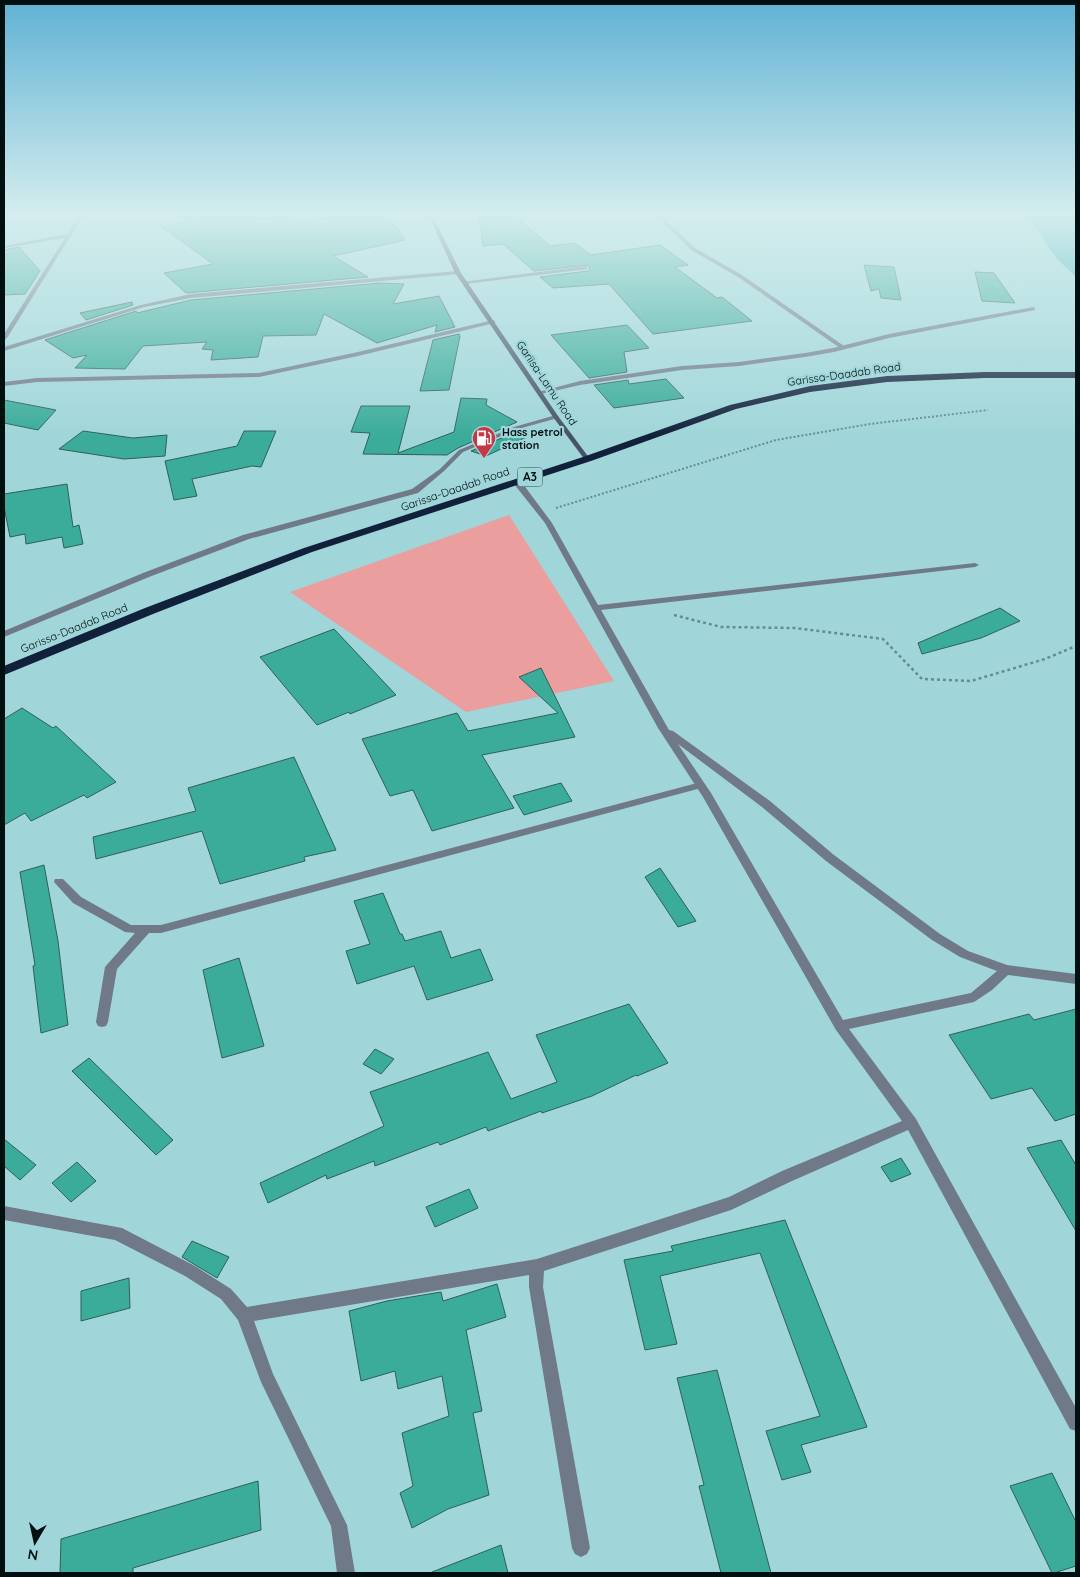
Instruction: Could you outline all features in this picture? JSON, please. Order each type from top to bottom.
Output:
[{"type":"highway","name":"Garissa-Daadab Road","points":[[4,671],[140,615],[308,550],[517,482],[733,407],[810,389],[887,378],[1076,375]]},
{"type":"street","points":[[4,338],[35,290]]},
{"type":"street","points":[[4,349],[143,306],[191,296],[262,290]]},
{"type":"street","name":"Gariisa-Lamu Road","points":[[470,290],[541,392],[556,417],[587,458]]},
{"type":"street","points":[[760,290],[842,346]]},
{"type":"street","points":[[541,392],[580,383],[682,368],[739,364],[805,356],[917,329],[968,322],[1033,309]]},
{"type":"street","points":[[4,384],[66,379],[259,374],[358,354],[493,322]]},
{"type":"street","points":[[4,634],[146,575],[246,537],[415,490],[442,470],[461,451],[516,428],[556,417]]},
{"type":"street","points":[[517,482],[548,523],[663,728],[701,785],[840,1026],[911,1123],[1076,1423]]},
{"type":"street","points":[[596,608],[975,565]]},
{"type":"street","points":[[663,728],[766,804],[830,858],[936,937],[964,954],[1006,970],[1076,979]]},
{"type":"street","points":[[59,882],[77,900],[129,929],[161,929],[701,785]]},
{"type":"street","points":[[102,1022],[111,967],[146,929]]},
{"type":"street","points":[[840,1026],[974,997],[1006,970]]},
{"type":"street","points":[[244,1314],[537,1266],[731,1203],[787,1176],[911,1123]]},
{"type":"street","points":[[4,1213],[117,1233],[190,1271],[226,1294],[244,1314],[266,1377],[339,1525],[346,1573]]},
{"type":"street","points":[[537,1266],[536,1287],[580,1548]]},
{"type":"path","points":[[540,513],[776,440],[870,424],[988,410]]},
{"type":"path","points":[[666,613],[721,627],[796,628],[883,639],[922,680],[971,681],[1044,659],[1076,646]]},
{"type":"shaded area","points":[[509,515],[614,681],[466,712],[290,592]]},
{"type":"building","points":[[4,290],[28,290],[25,294],[4,295]]},
{"type":"building","points":[[182,290],[225,290],[186,293]]},
{"type":"building","points":[[307,290],[401,290],[393,304],[439,296],[455,327],[435,332],[437,325],[377,343],[324,314],[316,335],[263,336],[258,357],[211,360],[213,350],[202,349],[207,342],[143,346],[125,369],[75,368],[87,355],[73,358],[45,340],[136,311],[137,313],[191,300]]},
{"type":"building","points":[[614,290],[706,290],[717,298],[722,297],[752,321],[653,334]]},
{"type":"building","points":[[879,290],[899,290],[901,300],[881,298]]},
{"type":"building","points":[[979,290],[1006,290],[1015,303],[982,301]]},
{"type":"building","points":[[132,302],[133,305],[86,320],[80,313]]},
{"type":"building","points":[[627,325],[649,348],[624,352],[627,372],[589,378],[551,335]]},
{"type":"building","points":[[459,334],[449,390],[420,391],[433,340]]},
{"type":"building","points":[[666,379],[684,398],[614,408],[594,385],[628,380],[629,384]]},
{"type":"building","points":[[461,398],[487,399],[486,405],[517,422],[458,448],[447,455],[363,454],[370,433],[351,432],[361,406],[410,406],[398,453],[454,432]]},
{"type":"building","points":[[4,400],[56,410],[38,430],[4,423]]},
{"type":"building","points":[[83,431],[133,438],[167,435],[165,456],[124,459],[59,449]]},
{"type":"building","points":[[244,431],[276,431],[261,467],[252,466],[192,479],[197,496],[174,500],[165,461],[237,446]]},
{"type":"building","points":[[516,432],[527,437],[486,456],[471,451]]},
{"type":"building","points":[[67,484],[73,527],[79,525],[83,544],[64,548],[62,537],[26,544],[25,534],[10,537],[4,507],[4,494]]},
{"type":"building","points":[[1000,608],[1020,621],[981,638],[922,654],[918,643]]},
{"type":"building","points":[[334,629],[396,695],[317,725],[260,657]]},
{"type":"building","points":[[541,668],[575,737],[482,755],[514,808],[432,831],[413,790],[390,796],[362,739],[457,713],[468,731],[558,713],[519,677]]},
{"type":"building","points":[[22,708],[53,728],[56,726],[116,782],[87,798],[84,795],[31,821],[25,813],[4,825],[4,719]]},
{"type":"building","points":[[294,757],[336,850],[304,857],[305,861],[220,884],[202,831],[96,859],[93,837],[196,811],[188,788]]},
{"type":"building","points":[[561,783],[572,801],[524,815],[513,796]]},
{"type":"building","points":[[44,865],[58,941],[68,1025],[41,1033],[33,966],[35,965],[20,872]]},
{"type":"building","points":[[660,868],[696,921],[678,927],[645,877]]},
{"type":"building","points":[[383,893],[400,934],[402,934],[405,941],[441,931],[451,958],[480,949],[493,980],[427,1000],[414,966],[357,984],[346,951],[370,944],[354,901]]},
{"type":"building","points":[[239,958],[264,1046],[222,1058],[203,970]]},
{"type":"building","points":[[629,1004],[668,1063],[636,1075],[592,1096],[542,1113],[541,1111],[488,1131],[486,1127],[440,1145],[438,1142],[375,1166],[374,1161],[327,1179],[326,1175],[268,1203],[260,1183],[384,1126],[370,1092],[488,1052],[511,1099],[557,1082],[536,1035]]},
{"type":"building","points":[[1076,1009],[1076,1114],[1055,1121],[1032,1088],[991,1099],[949,1035],[1029,1014],[1034,1020]]},
{"type":"building","points":[[375,1049],[394,1059],[381,1074],[363,1064]]},
{"type":"building","points":[[89,1058],[173,1140],[156,1155],[72,1071]]},
{"type":"building","points":[[4,1139],[36,1165],[20,1180],[4,1166]]},
{"type":"building","points":[[1061,1140],[1076,1165],[1076,1231],[1027,1148]]},
{"type":"building","points":[[901,1158],[911,1174],[891,1182],[881,1167]]},
{"type":"building","points":[[77,1162],[96,1181],[71,1202],[52,1183]]},
{"type":"building","points":[[469,1189],[478,1208],[435,1227],[426,1207]]},
{"type":"building","points":[[785,1220],[867,1427],[801,1445],[811,1472],[782,1480],[766,1431],[820,1416],[760,1253],[660,1276],[677,1344],[645,1350],[624,1260],[673,1251],[671,1246]]},
{"type":"building","points":[[192,1241],[229,1257],[217,1278],[182,1257]]},
{"type":"building","points":[[129,1278],[130,1308],[81,1321],[81,1291]]},
{"type":"building","points":[[497,1284],[506,1317],[466,1330],[482,1411],[473,1413],[489,1495],[448,1509],[412,1528],[400,1493],[413,1486],[402,1433],[449,1416],[442,1376],[398,1389],[395,1371],[361,1381],[349,1311],[387,1301],[441,1292],[443,1301]]},
{"type":"building","points":[[717,1370],[771,1573],[721,1573],[699,1486],[704,1485],[677,1378]]},
{"type":"building","points":[[1052,1473],[1076,1522],[1076,1566],[1054,1573],[1052,1573],[1010,1486]]},
{"type":"building","points":[[258,1481],[261,1530],[133,1568],[133,1573],[60,1573],[61,1539]]},
{"type":"building","points":[[501,1545],[508,1573],[432,1573],[432,1572]]},
{"type":"place","name":"Hass petrol station","points":[[484,459]]}]
